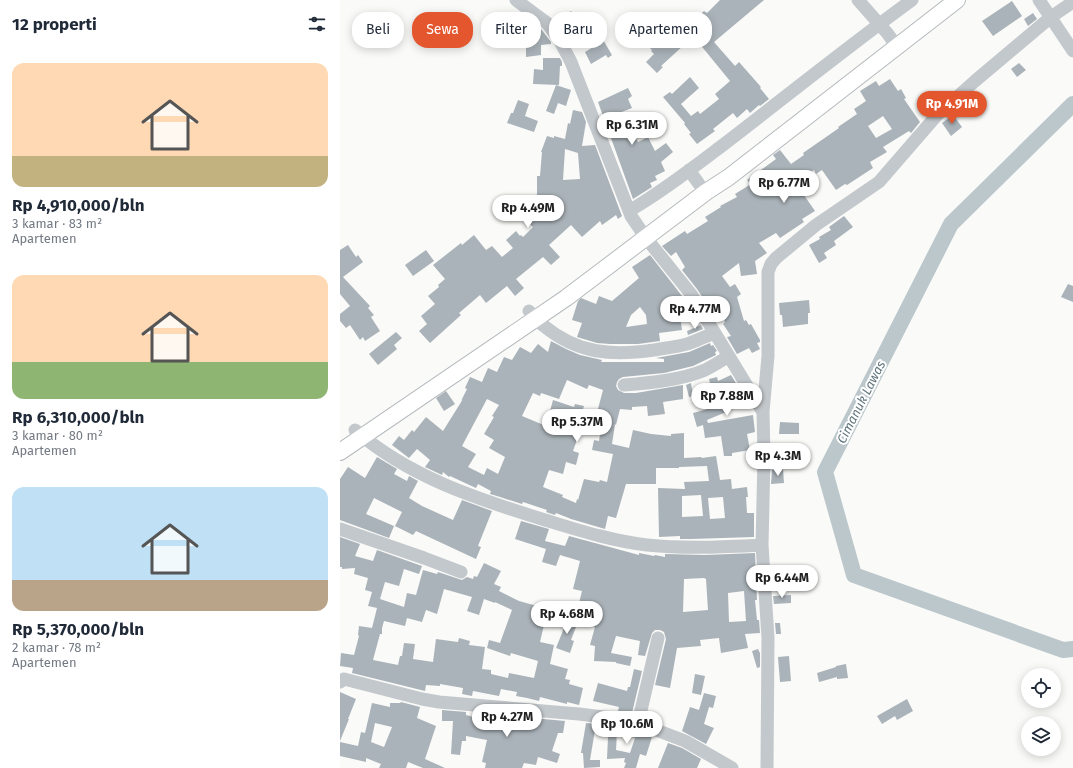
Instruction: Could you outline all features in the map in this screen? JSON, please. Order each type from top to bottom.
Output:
[{"type":"main road","points":[[340,452],[363,438],[434,383],[536,319],[640,228],[702,188],[728,177],[762,145],[847,79],[887,34],[944,0]]},
{"type":"main road","points":[[887,34],[957,0]]},
{"type":"main road","points":[[340,440],[363,438]]},
{"type":"street","points":[[516,0],[547,23],[560,41],[571,62],[640,228],[674,274],[683,282],[763,412]]},
{"type":"street","points":[[858,0],[887,34]]},
{"type":"street","points":[[640,228],[689,170],[887,34],[912,0]]},
{"type":"street","points":[[1039,0],[1073,51]]},
{"type":"street","points":[[767,768],[768,638],[762,545],[764,458],[763,412],[768,356],[768,272],[771,264],[776,258],[816,225],[879,182],[937,116],[975,80],[1051,17],[1073,2]]},
{"type":"street","points":[[689,170],[702,188]]},
{"type":"street","points":[[536,319],[557,335],[576,345],[610,354],[641,352],[668,348],[687,344],[715,333]]},
{"type":"street","points":[[624,385],[648,383],[690,375],[705,370],[729,356]]},
{"type":"street","points":[[363,438],[396,461],[462,493],[536,518],[613,539],[646,545],[684,548],[762,545]]},
{"type":"street","points":[[340,529],[461,572]]},
{"type":"street","points":[[638,723],[658,638]]},
{"type":"street","points":[[340,682],[344,680],[439,702],[579,714],[627,720],[685,741],[732,768]]},
{"type":"building","points":[[720,0],[764,0],[714,42],[735,66],[739,62],[761,87],[760,88],[769,99],[750,113],[747,109],[737,118],[733,113],[713,129],[715,131],[697,144],[689,134],[691,133],[684,124],[685,123],[663,97],[670,92],[672,94],[690,77],[699,88],[681,104],[691,116],[698,111],[700,114],[719,99],[715,94],[730,81],[703,48],[712,48],[712,12],[708,12]]},
{"type":"building","points":[[1012,1],[1022,16],[993,36],[982,21]]},
{"type":"building","points":[[1033,13],[1037,19],[1028,26],[1024,19]]},
{"type":"building","points":[[541,29],[549,39],[549,44],[541,45]]},
{"type":"building","points":[[607,46],[612,55],[608,58],[606,55],[591,64],[585,52],[592,48],[607,48]]},
{"type":"building","points":[[526,48],[541,48],[541,55],[526,57]]},
{"type":"building","points":[[650,48],[681,48],[661,66],[663,67],[657,73],[646,62],[654,54],[651,51],[652,50]]},
{"type":"building","points":[[543,58],[560,58],[562,66],[560,66],[559,85],[533,84],[534,69],[543,70]]},
{"type":"building","points":[[1019,63],[1026,70],[1017,77],[1011,69]]},
{"type":"building","points":[[890,79],[898,91],[901,89],[906,98],[904,99],[920,122],[911,133],[909,131],[883,147],[887,152],[870,162],[873,168],[847,185],[845,184],[836,190],[822,170],[816,174],[814,170],[802,178],[803,180],[797,185],[815,211],[802,219],[804,222],[780,238],[776,233],[759,243],[767,253],[755,261],[757,274],[741,276],[739,263],[722,276],[730,287],[735,284],[741,294],[737,297],[744,321],[746,320],[749,325],[751,324],[760,340],[760,342],[757,343],[760,349],[752,353],[749,348],[737,354],[727,337],[731,336],[723,324],[725,322],[723,316],[729,313],[723,313],[720,305],[711,310],[682,270],[685,267],[676,252],[671,256],[662,246],[685,231],[687,234],[708,221],[705,217],[721,207],[720,206],[737,197],[735,194],[751,184],[747,180],[776,159],[773,155],[780,150],[791,164],[804,155],[803,153],[857,114],[854,109],[866,101],[860,91],[876,81],[879,86]],"holes":[[[883,116],[892,129],[876,138],[868,126]]]},
{"type":"building","points":[[556,85],[571,90],[566,106],[558,103],[554,114],[546,111]]},
{"type":"building","points":[[628,88],[632,96],[628,99],[632,108],[619,113],[628,134],[633,133],[638,142],[648,137],[655,151],[666,143],[673,152],[661,162],[665,171],[655,176],[657,180],[650,183],[652,187],[633,199],[598,102]]},
{"type":"building","points":[[518,100],[529,104],[525,116],[538,121],[534,132],[507,123]]},
{"type":"building","points":[[573,110],[582,112],[586,122],[582,146],[595,145],[622,216],[618,219],[616,215],[602,225],[600,221],[582,237],[571,225],[549,245],[560,257],[551,265],[543,257],[516,279],[524,288],[515,296],[507,286],[486,303],[480,295],[459,313],[461,315],[430,343],[419,331],[427,324],[421,316],[435,304],[428,296],[439,287],[438,285],[445,279],[433,265],[461,243],[462,245],[474,235],[486,250],[492,246],[502,257],[513,248],[506,240],[516,231],[523,237],[533,227],[511,207],[519,199],[537,215],[537,212],[546,203],[537,195],[537,176],[540,176],[541,152],[547,136],[565,139],[568,123],[570,124]],"holes":[[[565,149],[578,153],[580,179],[563,180]]]},
{"type":"building","points":[[953,115],[962,127],[951,136],[942,123]]},
{"type":"building","points":[[844,216],[853,227],[834,241],[836,245],[824,253],[827,258],[819,263],[809,245],[820,239],[819,237],[831,230],[829,227]]},
{"type":"building","points":[[348,245],[356,257],[358,255],[363,262],[343,277],[370,306],[368,308],[374,315],[371,317],[380,331],[365,341],[363,337],[360,340],[350,325],[346,328],[340,321],[340,314],[350,306],[340,294],[340,250]]},
{"type":"building","points":[[426,250],[434,261],[413,276],[405,265]]},
{"type":"building","points":[[650,255],[686,301],[685,316],[680,316],[682,330],[659,333],[660,341],[638,344],[597,343],[577,337],[582,323],[572,320],[578,301],[581,298],[596,304],[599,296],[612,301],[639,278],[632,267]],"holes":[[[640,307],[646,315],[647,324],[626,327],[631,315]]]},
{"type":"building","points":[[1068,284],[1073,286],[1073,302],[1061,297]]},
{"type":"building","points":[[809,300],[810,313],[808,313],[808,324],[783,327],[779,303]]},
{"type":"building","points":[[701,325],[703,329],[688,335],[687,331]]},
{"type":"building","points":[[396,332],[402,338],[394,345],[397,349],[378,365],[369,354]]},
{"type":"building","points":[[551,341],[580,355],[602,360],[601,362],[664,362],[664,359],[656,358],[689,352],[710,343],[711,346],[713,345],[717,351],[715,352],[716,355],[693,366],[664,373],[623,377],[619,379],[616,386],[618,390],[624,393],[636,393],[683,385],[683,399],[663,402],[665,414],[648,416],[647,406],[632,407],[632,410],[620,409],[616,425],[615,424],[612,444],[629,448],[633,430],[671,436],[671,434],[684,433],[684,458],[716,456],[720,480],[731,479],[732,489],[747,487],[747,513],[754,513],[754,537],[680,539],[680,536],[659,537],[658,488],[685,489],[684,482],[709,481],[707,466],[656,468],[656,484],[626,484],[616,518],[608,516],[605,529],[556,513],[555,515],[546,512],[547,510],[523,502],[522,504],[490,494],[491,491],[478,484],[476,488],[450,476],[449,477],[443,472],[442,475],[425,467],[430,460],[417,449],[409,458],[392,445],[399,436],[404,440],[412,430],[414,432],[426,417],[443,431],[463,399],[461,401],[467,389],[465,388],[470,377],[482,382],[488,368],[497,372],[504,357],[512,360],[520,347],[531,353],[538,344],[548,352]],"holes":[[[567,380],[587,389],[589,385],[603,390],[595,420],[602,421],[599,441],[594,440],[592,450],[613,454],[607,482],[584,479],[576,503],[562,497],[563,495],[543,487],[549,470],[563,474],[566,462],[576,465],[579,453],[573,451],[578,437],[573,435],[584,406],[575,404],[574,407],[553,400],[550,411],[552,412],[546,426],[522,416],[533,393],[540,396],[541,393],[559,399]],[[487,399],[499,405],[484,434],[494,440],[489,448],[505,457],[498,474],[487,468],[484,475],[468,467],[476,454],[462,446]],[[701,495],[703,516],[682,517],[682,496]],[[723,497],[725,518],[710,519],[708,498]]]},
{"type":"building","points":[[731,375],[748,403],[707,420],[708,423],[753,415],[755,432],[747,434],[750,450],[732,453],[732,456],[724,456],[721,436],[705,438],[703,425],[697,427],[693,413],[715,407],[709,379],[717,377],[718,381]]},
{"type":"building","points":[[691,383],[693,396],[689,397],[686,385]]},
{"type":"building","points":[[446,391],[455,404],[444,411],[436,398]]},
{"type":"building","points":[[780,422],[799,423],[799,434],[779,434]]},
{"type":"building","points":[[377,457],[397,469],[394,474],[407,481],[409,476],[418,481],[409,498],[422,506],[453,520],[462,500],[492,511],[478,546],[481,547],[476,559],[416,531],[413,535],[395,526],[402,512],[374,498],[366,514],[394,526],[389,538],[340,520],[340,479],[348,467],[365,478]]},
{"type":"building","points":[[783,469],[784,483],[771,484],[772,470]]},
{"type":"building","points":[[521,521],[549,529],[545,541],[565,546],[569,536],[639,555],[639,553],[665,557],[665,554],[705,555],[755,553],[757,600],[755,600],[760,633],[745,634],[748,648],[721,653],[719,638],[700,640],[701,646],[677,648],[670,688],[655,685],[666,639],[664,632],[655,630],[652,633],[645,656],[638,655],[640,641],[616,636],[611,653],[632,657],[630,666],[616,662],[594,661],[595,646],[590,645],[595,627],[575,620],[582,591],[573,589],[580,561],[560,555],[556,566],[542,562],[546,549],[515,539]],"holes":[[[684,579],[706,579],[708,610],[683,612]],[[744,591],[746,621],[729,622],[728,593]]]},
{"type":"building","points":[[340,537],[360,544],[355,556],[373,561],[377,550],[422,566],[419,574],[404,569],[399,586],[385,582],[380,599],[404,607],[407,593],[416,595],[423,570],[437,574],[438,572],[462,580],[467,577],[473,579],[474,576],[477,577],[484,563],[501,571],[494,584],[501,587],[499,591],[519,601],[537,606],[533,622],[544,625],[540,642],[554,645],[550,664],[568,669],[565,679],[570,680],[569,684],[583,688],[579,705],[567,702],[567,704],[540,697],[539,701],[516,696],[517,692],[501,689],[499,696],[473,691],[472,696],[462,694],[463,688],[440,684],[440,686],[426,685],[425,691],[352,673],[353,668],[340,666],[341,653],[354,655],[359,636],[359,626],[372,628],[377,608],[368,606],[372,592],[365,590],[368,578],[354,574],[355,568],[342,569],[342,567],[340,567]],"holes":[[[444,589],[472,597],[467,611],[479,615],[484,599],[495,602],[512,610],[500,643],[489,640],[487,648],[510,656],[511,653],[538,661],[534,678],[509,673],[508,678],[491,674],[491,670],[482,669],[485,647],[469,645],[470,641],[459,638],[458,642],[436,639],[433,662],[413,659],[415,644],[404,643],[402,656],[400,656],[398,665],[373,660],[380,634],[382,634],[384,621],[405,626],[407,618],[422,622],[426,610],[437,614]]]},
{"type":"building","points":[[791,595],[791,603],[774,604],[773,596]]},
{"type":"building","points":[[565,617],[578,622],[571,640],[574,641],[570,653],[556,648],[564,628],[561,626]]},
{"type":"building","points":[[775,623],[780,623],[781,634],[776,634]]},
{"type":"building","points":[[758,649],[760,653],[760,667],[757,668],[752,651]]},
{"type":"building","points":[[789,656],[791,681],[780,682],[778,657]]},
{"type":"building","points":[[846,664],[848,678],[837,679],[837,677],[819,682],[817,673]]},
{"type":"building","points":[[634,669],[642,671],[632,713],[618,711],[619,707],[593,701],[598,683],[627,691],[628,687],[630,687]]},
{"type":"building","points":[[695,674],[705,676],[701,695],[692,693]]},
{"type":"building","points":[[340,692],[356,699],[340,741]]},
{"type":"building","points":[[704,693],[716,696],[713,708],[709,707],[704,724],[714,728],[706,744],[682,731],[690,707],[699,710]]},
{"type":"building","points":[[907,699],[913,711],[897,720],[895,716],[882,724],[877,716]]},
{"type":"building","points":[[372,703],[390,707],[390,703],[400,703],[420,707],[417,718],[436,726],[425,759],[445,768],[423,768],[408,762],[406,768],[379,768],[381,764],[366,758],[366,762],[340,756],[340,742],[358,746],[361,732],[365,733]],"holes":[[[375,723],[392,727],[384,747],[371,742]]]},
{"type":"building","points":[[442,710],[466,712],[466,715],[485,720],[486,715],[500,717],[501,715],[565,721],[563,733],[558,733],[552,751],[560,754],[557,763],[538,757],[536,765],[524,763],[522,768],[485,768],[486,763],[482,762],[487,740],[466,736],[466,741],[462,741],[460,755],[451,754],[453,721],[442,721]]},
{"type":"building","points":[[586,723],[596,724],[590,760],[600,760],[600,767],[584,768],[583,753],[581,753]]},
{"type":"building","points":[[605,725],[625,728],[652,737],[646,756],[640,754],[636,768],[624,768],[626,763],[624,762],[625,758],[607,759],[608,737],[605,736]],"holes":[[[617,732],[635,738],[630,753],[616,750]]]},
{"type":"building","points":[[668,743],[682,748],[701,759],[697,768],[658,768]]},
{"type":"waterway","name":"Cimanuk Lawas","points":[[1073,104],[951,224],[825,472],[854,575],[1063,650],[1073,649]]}]
